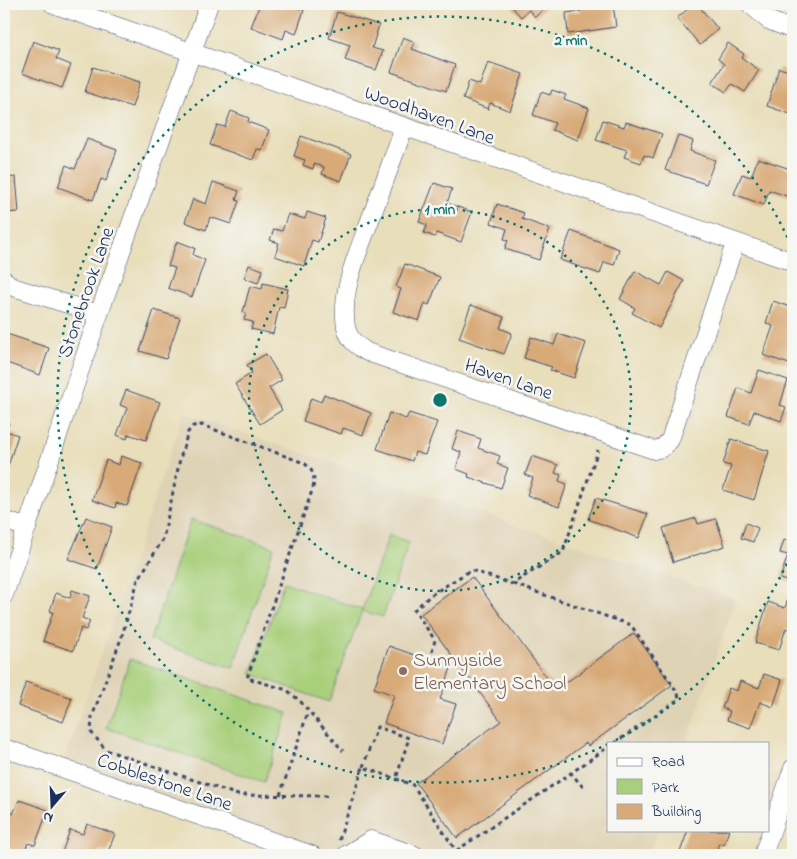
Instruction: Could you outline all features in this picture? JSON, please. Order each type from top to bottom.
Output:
[{"type":"street","name":"Woodhaven Lane","points":[[54,4],[735,244],[793,262]]},
{"type":"street","name":"Stonebrook Lane","points":[[4,595],[99,314],[209,4]]},
{"type":"street","points":[[750,4],[768,20],[793,30]]},
{"type":"street","name":"Haven Lane","points":[[404,127],[351,275],[345,301],[346,326],[349,336],[355,345],[367,352],[654,450],[662,448],[670,440],[735,244]]},
{"type":"street","points":[[4,280],[13,287],[99,314]]},
{"type":"street","points":[[4,520],[26,528]]},
{"type":"street","name":"Cobblestone Lane","points":[[4,748],[312,855]]},
{"type":"street","points":[[763,855],[793,768]]},
{"type":"street","points":[[343,848],[371,840],[415,855]]},
{"type":"path","points":[[327,796],[238,795],[106,750],[91,732],[92,718],[122,636],[138,580],[163,539],[180,459],[188,432],[193,426],[202,425],[304,463],[312,469],[315,476],[313,488],[247,678],[287,690],[343,751]]},
{"type":"path","points":[[512,584],[563,552],[598,450]]},
{"type":"path","points":[[432,652],[435,640],[414,610],[431,595],[471,570],[631,625],[678,693],[679,699],[616,742]]},
{"type":"path","points":[[280,795],[308,711]]},
{"type":"path","points":[[343,848],[363,767],[377,727],[409,738],[396,779]]},
{"type":"path","points":[[450,855],[607,748]]},
{"type":"path","points":[[363,767],[413,785],[456,851]]},
{"type":"path","points":[[571,773],[583,787]]},
{"type":"shaded area","name":"Sunnyside Elementary School","points":[[184,413],[736,599],[687,742],[607,742],[607,832],[656,832],[648,855],[313,855],[62,768]]},
{"type":"green space","points":[[191,519],[274,547],[233,668],[150,640]]},
{"type":"green space","points":[[389,535],[409,542],[383,617],[362,611],[329,702],[251,674],[284,582],[362,610]]},
{"type":"green space","points":[[130,659],[288,713],[264,782],[106,728]]},
{"type":"building","points":[[260,4],[287,4],[304,10],[296,34],[286,30],[283,39],[251,27]]},
{"type":"building","points":[[519,4],[549,4],[535,17],[529,10],[521,17],[513,8]]},
{"type":"building","points":[[613,4],[616,27],[568,34],[566,13],[581,11],[580,5]]},
{"type":"building","points":[[694,4],[697,4],[718,29],[700,45],[677,18]]},
{"type":"building","points":[[337,12],[379,25],[372,48],[383,51],[376,70],[345,60],[350,45],[329,38]]},
{"type":"building","points":[[403,37],[415,42],[412,49],[455,65],[446,91],[391,72]]},
{"type":"building","points":[[33,41],[59,51],[56,59],[71,65],[62,88],[22,73]]},
{"type":"building","points":[[728,43],[744,54],[742,58],[759,70],[745,92],[732,84],[726,92],[712,83],[724,64],[718,59]]},
{"type":"building","points":[[488,62],[523,74],[510,111],[490,103],[488,109],[463,99],[469,81],[480,85]]},
{"type":"building","points":[[93,67],[140,82],[132,107],[85,92]]},
{"type":"building","points":[[779,68],[793,72],[793,115],[767,106]]},
{"type":"building","points":[[552,90],[566,95],[564,99],[589,108],[578,140],[552,130],[555,123],[533,115],[541,92],[550,95]]},
{"type":"building","points":[[231,111],[249,118],[248,122],[269,130],[262,150],[257,149],[253,160],[210,145],[217,125],[225,127]]},
{"type":"building","points":[[603,120],[624,127],[626,122],[662,134],[653,158],[644,155],[641,163],[624,157],[627,150],[596,140]]},
{"type":"building","points":[[678,135],[693,141],[690,151],[715,160],[706,184],[665,170]]},
{"type":"building","points":[[301,136],[351,154],[341,181],[322,174],[324,167],[314,164],[313,169],[303,165],[305,160],[294,156]]},
{"type":"building","points":[[87,139],[117,150],[106,181],[101,179],[93,200],[58,187],[66,165],[75,169]]},
{"type":"building","points":[[758,158],[793,170],[792,198],[769,190],[764,205],[734,194],[742,174],[751,177]]},
{"type":"building","points":[[16,177],[19,212],[4,213],[4,178]]},
{"type":"building","points":[[213,182],[239,191],[236,200],[239,201],[231,224],[210,217],[206,230],[185,222],[193,199],[206,204]]},
{"type":"building","points":[[434,183],[452,189],[447,203],[472,212],[461,242],[436,233],[435,237],[424,233],[427,225],[419,222]]},
{"type":"building","points":[[497,204],[524,213],[522,219],[550,229],[539,260],[505,249],[508,240],[504,239],[507,229],[491,223]]},
{"type":"building","points":[[307,212],[326,218],[318,242],[312,240],[304,266],[275,256],[279,243],[270,240],[274,229],[282,231],[288,214],[305,219]]},
{"type":"building","points":[[571,231],[619,249],[614,265],[604,262],[600,274],[560,260]]},
{"type":"building","points":[[177,241],[195,248],[193,255],[205,260],[192,297],[168,288],[175,268],[168,266]]},
{"type":"building","points":[[405,264],[440,277],[429,305],[425,303],[419,321],[393,312],[401,289],[396,287]]},
{"type":"building","points":[[249,265],[263,270],[258,283],[244,278]]},
{"type":"building","points":[[635,271],[661,285],[668,272],[684,281],[659,328],[632,313],[635,308],[620,299]]},
{"type":"building","points":[[263,283],[288,289],[284,308],[279,307],[273,334],[251,329],[253,322],[244,320],[246,313],[243,312],[250,286],[262,289]]},
{"type":"building","points":[[773,301],[793,308],[792,365],[763,355],[773,326],[766,323]]},
{"type":"building","points":[[471,305],[504,317],[500,328],[512,333],[504,354],[459,338]]},
{"type":"building","points":[[154,310],[180,318],[166,359],[140,351]]},
{"type":"building","points":[[4,333],[49,348],[40,375],[4,362]]},
{"type":"building","points":[[558,334],[586,343],[574,378],[550,370],[552,367],[524,358],[531,337],[554,345]]},
{"type":"building","points":[[266,354],[282,380],[269,388],[282,410],[260,424],[235,384],[252,373],[247,365]]},
{"type":"building","points":[[759,370],[788,380],[780,405],[786,407],[781,421],[754,411],[749,424],[728,417],[738,388],[751,393]]},
{"type":"building","points":[[126,390],[160,402],[146,440],[128,434],[127,439],[117,435],[127,408],[120,405]]},
{"type":"building","points":[[324,394],[371,413],[363,435],[343,428],[341,434],[303,421],[311,398],[321,402]]},
{"type":"building","points":[[389,413],[406,419],[409,413],[437,422],[425,455],[415,452],[412,461],[377,449]]},
{"type":"building","points":[[4,421],[9,423],[6,431],[18,435],[6,472],[4,471]]},
{"type":"building","points":[[458,431],[481,439],[478,448],[500,456],[497,464],[508,468],[501,488],[468,477],[469,474],[456,469],[461,452],[452,449]]},
{"type":"building","points":[[731,439],[769,451],[754,500],[723,490],[731,466],[723,464]]},
{"type":"building","points":[[121,456],[142,463],[127,506],[116,503],[115,508],[92,500],[106,460],[119,465]]},
{"type":"building","points":[[532,456],[558,465],[555,473],[561,475],[559,481],[567,484],[559,507],[527,495],[533,478],[525,475]]},
{"type":"building","points":[[596,498],[648,514],[639,538],[588,519]]},
{"type":"building","points":[[86,517],[112,527],[97,569],[68,559]]},
{"type":"building","points":[[696,518],[698,524],[716,519],[725,546],[673,562],[663,528]]},
{"type":"building","points":[[746,523],[758,528],[753,542],[741,538]]},
{"type":"building","points":[[784,540],[793,543],[793,583],[780,579],[788,555],[780,553]]},
{"type":"building","points":[[472,577],[556,690],[634,633],[672,685],[588,746],[586,743],[457,838],[416,783],[501,721],[421,614]]},
{"type":"building","points":[[72,590],[90,596],[82,618],[90,621],[86,630],[81,628],[73,651],[43,641],[53,612],[50,611],[56,593],[70,598]]},
{"type":"building","points":[[788,599],[793,601],[793,631],[786,628],[779,650],[755,643],[768,602],[785,608]]},
{"type":"building","points":[[389,646],[451,668],[440,699],[456,704],[442,744],[384,723],[394,695],[374,688]]},
{"type":"building","points":[[764,674],[782,680],[773,707],[760,702],[750,728],[727,720],[730,711],[722,708],[729,688],[737,691],[740,681],[759,688]]},
{"type":"building","points":[[26,682],[72,698],[63,722],[18,706]]},
{"type":"building","points":[[19,800],[48,810],[35,845],[28,843],[23,855],[4,848],[4,826],[9,812],[13,814]]},
{"type":"building","points":[[87,824],[115,834],[108,852],[100,850],[98,855],[61,855],[70,830],[83,834]]},
{"type":"building","points":[[687,832],[728,832],[724,845],[719,843],[715,855],[679,855]]},
{"type":"place","name":"Sunnyside Elementary School","points":[[403,671]]}]
